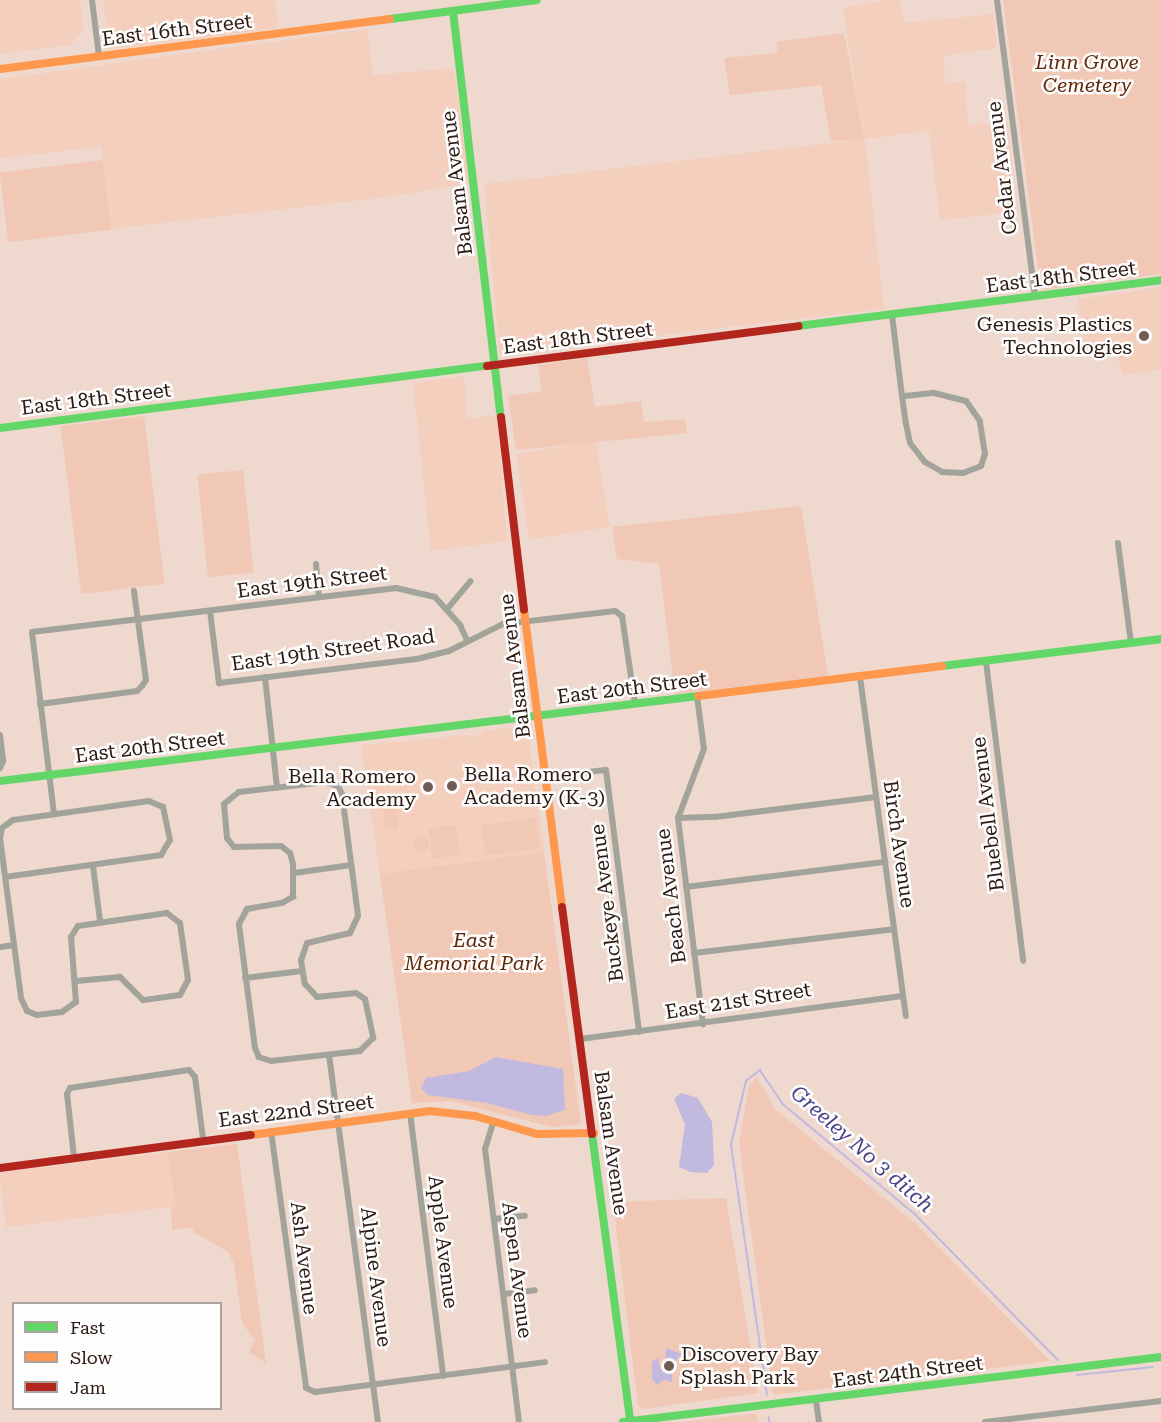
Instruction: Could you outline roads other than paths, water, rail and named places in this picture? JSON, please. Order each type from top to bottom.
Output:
[{"type":"street","points":[[92,0],[99,56]]},
{"type":"street","name":"East 16th Street","points":[[0,69],[537,0]]},
{"type":"street","name":"Cedar Avenue","points":[[998,0],[1035,297]]},
{"type":"street","name":"Balsam Avenue","points":[[453,11],[537,716],[594,1133],[628,1421]]},
{"type":"street","name":"East 18th Street","points":[[0,428],[1161,280]]},
{"type":"street","points":[[892,315],[902,396],[910,443],[925,462],[942,472],[963,474],[981,466],[985,454],[980,421],[966,401],[933,393],[902,396]]},
{"type":"street","points":[[1118,543],[1131,643]]},
{"type":"street","points":[[316,564],[319,597]]},
{"type":"street","points":[[448,608],[471,581]]},
{"type":"street","name":"East 19th Street","points":[[40,704],[32,632],[408,588],[435,597],[448,608],[467,640]]},
{"type":"street","points":[[54,814],[40,704],[137,691],[142,686],[146,680],[134,591]]},
{"type":"street","points":[[527,621],[605,609],[619,614],[635,704]]},
{"type":"street","name":"East 19th Street Road","points":[[210,611],[219,683],[417,658],[449,651],[486,630],[527,621]]},
{"type":"street","name":"East 20th Street","points":[[0,781],[1161,639]]},
{"type":"street","name":"Bluebell Avenue","points":[[986,662],[1023,962]]},
{"type":"street","name":"Birch Avenue","points":[[860,677],[906,1016]]},
{"type":"street","points":[[265,678],[277,787]]},
{"type":"street","name":"Beach Avenue","points":[[698,696],[704,749],[678,818],[703,1024]]},
{"type":"street","points":[[0,735],[3,761],[0,768]]},
{"type":"street","name":"Buckeye Avenue","points":[[545,777],[606,770],[639,1032]]},
{"type":"street","points":[[325,782],[338,786],[351,865],[357,926],[346,935],[307,943],[302,954],[302,971],[307,990],[315,996],[356,993],[365,999],[369,1007],[373,1038],[368,1046],[329,1055],[271,1061],[260,1057],[255,1048],[245,978],[240,916],[247,909],[291,898],[296,889],[294,873],[287,850],[276,846],[240,849],[227,838],[224,810],[228,798],[238,792],[277,787],[325,782]]},
{"type":"street","points":[[678,818],[715,817],[876,797]]},
{"type":"street","points":[[5,877],[164,854],[170,840],[163,807],[149,801],[13,819],[2,828],[5,877],[3,890],[14,945],[21,998],[27,1011],[37,1015],[68,1010],[76,1002],[71,935],[78,926],[162,913],[174,916],[180,926],[187,987],[177,996],[148,1000],[136,995],[128,981],[120,977],[76,981]]},
{"type":"street","points":[[686,887],[885,862]]},
{"type":"street","points":[[294,873],[351,865]]},
{"type":"street","points":[[93,866],[100,921]]},
{"type":"street","points":[[694,953],[894,929]]},
{"type":"street","points":[[0,947],[14,945]]},
{"type":"street","points":[[245,978],[302,971]]},
{"type":"street","name":"East 21st Street","points":[[580,1039],[902,996]]},
{"type":"street","name":"Alpine Avenue","points":[[329,1055],[378,1422]]},
{"type":"street","points":[[74,1156],[69,1090],[74,1086],[193,1072],[203,1139]]},
{"type":"street","name":"East 22nd Street","points":[[0,1168],[74,1156],[410,1113],[458,1112],[537,1134],[594,1133]]},
{"type":"street","name":"Apple Avenue","points":[[410,1113],[443,1376]]},
{"type":"street","name":"Aspen Avenue","points":[[493,1123],[485,1149],[519,1422]]},
{"type":"street","name":"Ash Avenue","points":[[271,1131],[306,1388],[315,1392],[373,1384]]},
{"type":"street","points":[[494,1219],[525,1215]]},
{"type":"street","points":[[504,1294],[535,1290]]},
{"type":"street","name":"East 24th Street","points":[[628,1421],[816,1401],[1161,1357]]},
{"type":"street","points":[[373,1384],[545,1362]]},
{"type":"street","points":[[816,1401],[819,1422]]},
{"type":"street","points":[[985,1422],[1161,1401]]},
{"type":"waterway","name":"Greeley No 3 ditch","points":[[767,1395],[731,1145],[746,1081],[760,1070],[783,1104],[916,1215],[1058,1360]]},
{"type":"waterway","name":"Greeley No 3 ditch","points":[[1077,1375],[1153,1367]]},
{"type":"waterway","name":"Greeley No 3 ditch","points":[[769,1417],[770,1422]]},
{"type":"place","name":"Genesis Plastics Technologies","points":[[1144,336]]},
{"type":"place","name":"Bella Romero Academy (K-3)","points":[[452,786]]},
{"type":"place","name":"Bella Romero Academy","points":[[428,787]]},
{"type":"place","name":"Discovery Bay Splash Park","points":[[669,1366]]},
{"type":"park label","name":"Linn Grove Cemetery","points":[[1087,74]]},
{"type":"park label","name":"East Memorial Park","points":[[474,952]]}]
